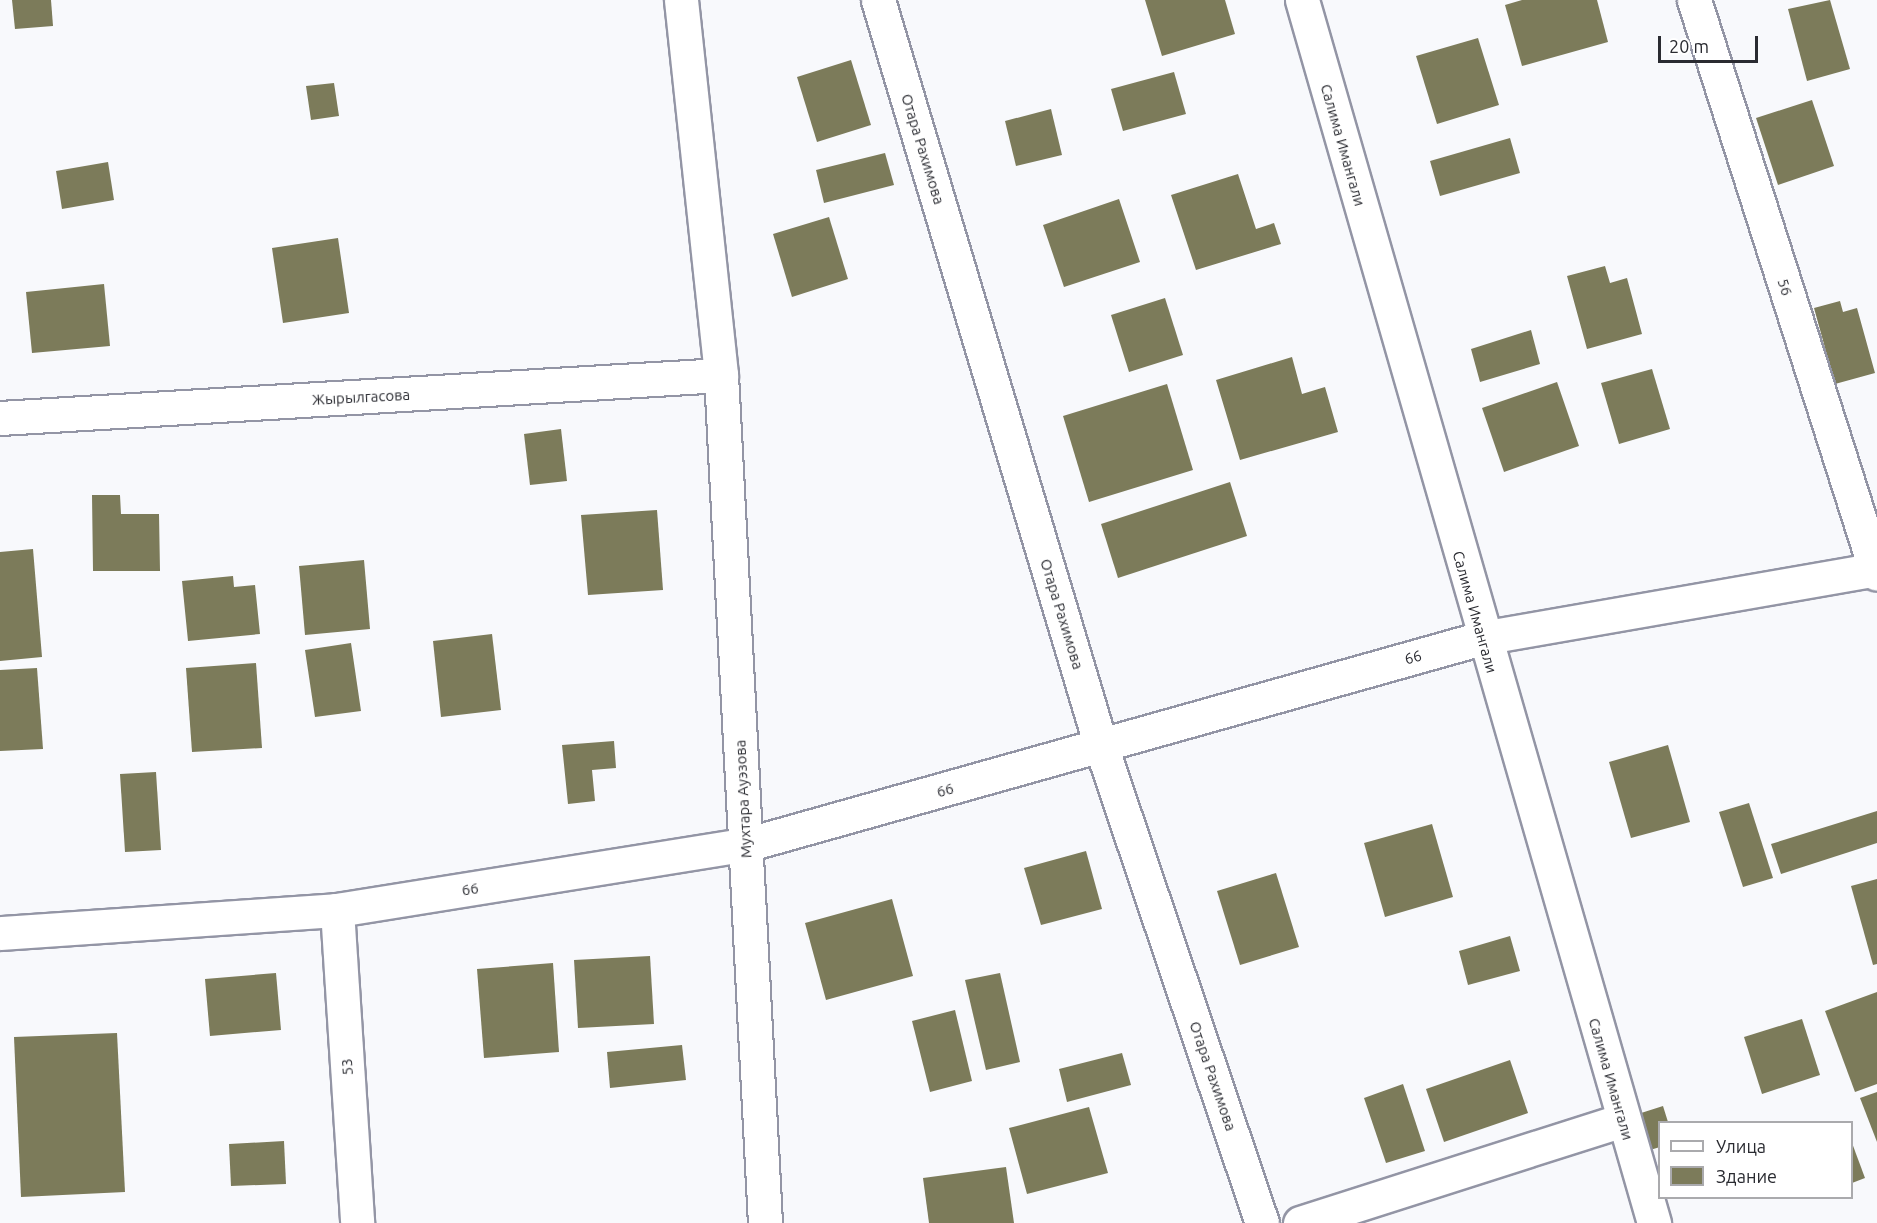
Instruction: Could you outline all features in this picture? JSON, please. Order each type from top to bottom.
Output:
[{"type":"street","name":"Мухтара Ауэзова","points":[[681,0],[721,375],[765,1223]]},
{"type":"street","name":"Отара Рахимова","points":[[878,0],[1101,746],[1262,1223]]},
{"type":"street","name":"Салима Имангали","points":[[1302,0],[1482,638],[1654,1223]]},
{"type":"street","name":"56","points":[[1694,0],[1876,570]]},
{"type":"street","name":"Жырылгасова","points":[[0,418],[721,375]]},
{"type":"street","name":"66","points":[[0,933],[337,910],[745,845],[1482,638],[1876,570]]},
{"type":"street","name":"53","points":[[337,910],[357,1223]]},
{"type":"street","points":[[1300,1223],[1623,1120]]},
{"type":"building","points":[[12,0],[51,0],[53,26],[15,29]]},
{"type":"building","points":[[1145,0],[1225,0],[1235,34],[1162,56]]},
{"type":"building","points":[[1522,0],[1597,0],[1608,42],[1522,66],[1505,5]]},
{"type":"building","points":[[1830,0],[1850,69],[1807,81],[1788,9]]},
{"type":"building","points":[[1478,38],[1499,105],[1437,124],[1416,56]]},
{"type":"building","points":[[851,60],[871,125],[817,142],[797,77]]},
{"type":"building","points":[[1174,72],[1186,114],[1123,131],[1111,89]]},
{"type":"building","points":[[334,83],[339,116],[311,120],[306,86]]},
{"type":"building","points":[[1812,100],[1834,166],[1778,185],[1756,118]]},
{"type":"building","points":[[1051,109],[1062,155],[1016,166],[1005,121]]},
{"type":"building","points":[[1510,138],[1520,173],[1440,196],[1430,161]]},
{"type":"building","points":[[885,153],[894,185],[824,203],[816,170]]},
{"type":"building","points":[[108,162],[114,200],[62,209],[56,171]]},
{"type":"building","points":[[1238,174],[1256,229],[1274,223],[1281,244],[1196,270],[1171,195]]},
{"type":"building","points":[[1119,199],[1140,262],[1064,287],[1043,225]]},
{"type":"building","points":[[829,217],[848,279],[792,297],[773,234]]},
{"type":"building","points":[[338,238],[349,313],[283,323],[272,248]]},
{"type":"building","points":[[1605,266],[1610,283],[1627,278],[1642,334],[1587,349],[1567,276]]},
{"type":"building","points":[[104,284],[110,346],[32,353],[26,292]]},
{"type":"building","points":[[1165,298],[1183,355],[1129,372],[1111,315]]},
{"type":"building","points":[[1840,301],[1843,312],[1857,308],[1875,373],[1835,384],[1814,308]]},
{"type":"building","points":[[1531,330],[1540,364],[1480,382],[1471,349]]},
{"type":"building","points":[[1292,357],[1302,394],[1325,387],[1338,432],[1240,460],[1216,380]]},
{"type":"building","points":[[1652,369],[1670,429],[1619,444],[1601,383]]},
{"type":"building","points":[[1557,382],[1579,446],[1504,472],[1482,408]]},
{"type":"building","points":[[1167,384],[1193,470],[1089,502],[1063,416]]},
{"type":"building","points":[[561,429],[567,481],[530,485],[524,434]]},
{"type":"building","points":[[1230,482],[1247,536],[1118,578],[1101,524]]},
{"type":"building","points":[[92,495],[120,495],[121,514],[159,514],[160,571],[93,571]]},
{"type":"building","points":[[657,510],[663,590],[588,595],[581,515]]},
{"type":"building","points":[[33,549],[42,657],[0,661],[0,552]]},
{"type":"building","points":[[364,560],[370,629],[305,635],[299,566]]},
{"type":"building","points":[[233,576],[234,587],[255,585],[260,634],[188,641],[182,581]]},
{"type":"building","points":[[492,634],[501,710],[441,717],[433,641]]},
{"type":"building","points":[[351,643],[361,711],[315,717],[305,650]]},
{"type":"building","points":[[256,663],[262,748],[192,752],[186,668]]},
{"type":"building","points":[[37,668],[43,749],[0,751],[0,670]]},
{"type":"building","points":[[614,741],[616,768],[592,770],[595,801],[568,804],[562,745]]},
{"type":"building","points":[[1668,745],[1690,822],[1631,838],[1609,762]]},
{"type":"building","points":[[156,772],[161,850],[125,852],[120,774]]},
{"type":"building","points":[[1749,803],[1773,878],[1743,887],[1719,812]]},
{"type":"building","points":[[1877,811],[1877,843],[1781,874],[1771,844]]},
{"type":"building","points":[[1432,824],[1453,897],[1385,917],[1364,843]]},
{"type":"building","points":[[1086,851],[1102,909],[1041,925],[1024,868]]},
{"type":"building","points":[[1276,873],[1299,947],[1240,965],[1217,891]]},
{"type":"building","points":[[1877,879],[1877,964],[1873,965],[1851,886]]},
{"type":"building","points":[[892,899],[913,976],[826,1000],[805,923]]},
{"type":"building","points":[[1510,936],[1520,971],[1468,985],[1459,951]]},
{"type":"building","points":[[650,956],[654,1024],[578,1028],[574,960]]},
{"type":"building","points":[[553,963],[559,1052],[484,1058],[477,969]]},
{"type":"building","points":[[276,973],[281,1030],[210,1036],[205,979]]},
{"type":"building","points":[[1000,973],[1020,1062],[986,1070],[965,980]]},
{"type":"building","points":[[1877,992],[1877,1084],[1855,1092],[1825,1011]]},
{"type":"building","points":[[955,1010],[972,1081],[930,1092],[912,1021]]},
{"type":"building","points":[[1802,1019],[1820,1075],[1762,1094],[1744,1037]]},
{"type":"building","points":[[117,1033],[125,1192],[21,1197],[14,1037]]},
{"type":"building","points":[[682,1045],[686,1080],[610,1088],[607,1052]]},
{"type":"building","points":[[1122,1053],[1131,1085],[1067,1102],[1059,1069]]},
{"type":"building","points":[[1510,1060],[1528,1113],[1444,1142],[1426,1089]]},
{"type":"building","points":[[1403,1084],[1425,1151],[1386,1163],[1364,1098]]},
{"type":"building","points":[[1877,1092],[1877,1142],[1860,1098]]},
{"type":"building","points":[[1663,1106],[1668,1121],[1658,1121],[1658,1148],[1650,1150],[1638,1114]]},
{"type":"building","points":[[1089,1107],[1108,1173],[1027,1194],[1009,1128]]},
{"type":"building","points":[[284,1141],[286,1184],[231,1186],[229,1144]]},
{"type":"building","points":[[1853,1146],[1865,1178],[1853,1183]]},
{"type":"building","points":[[1006,1167],[1014,1223],[929,1223],[923,1178]]}]
